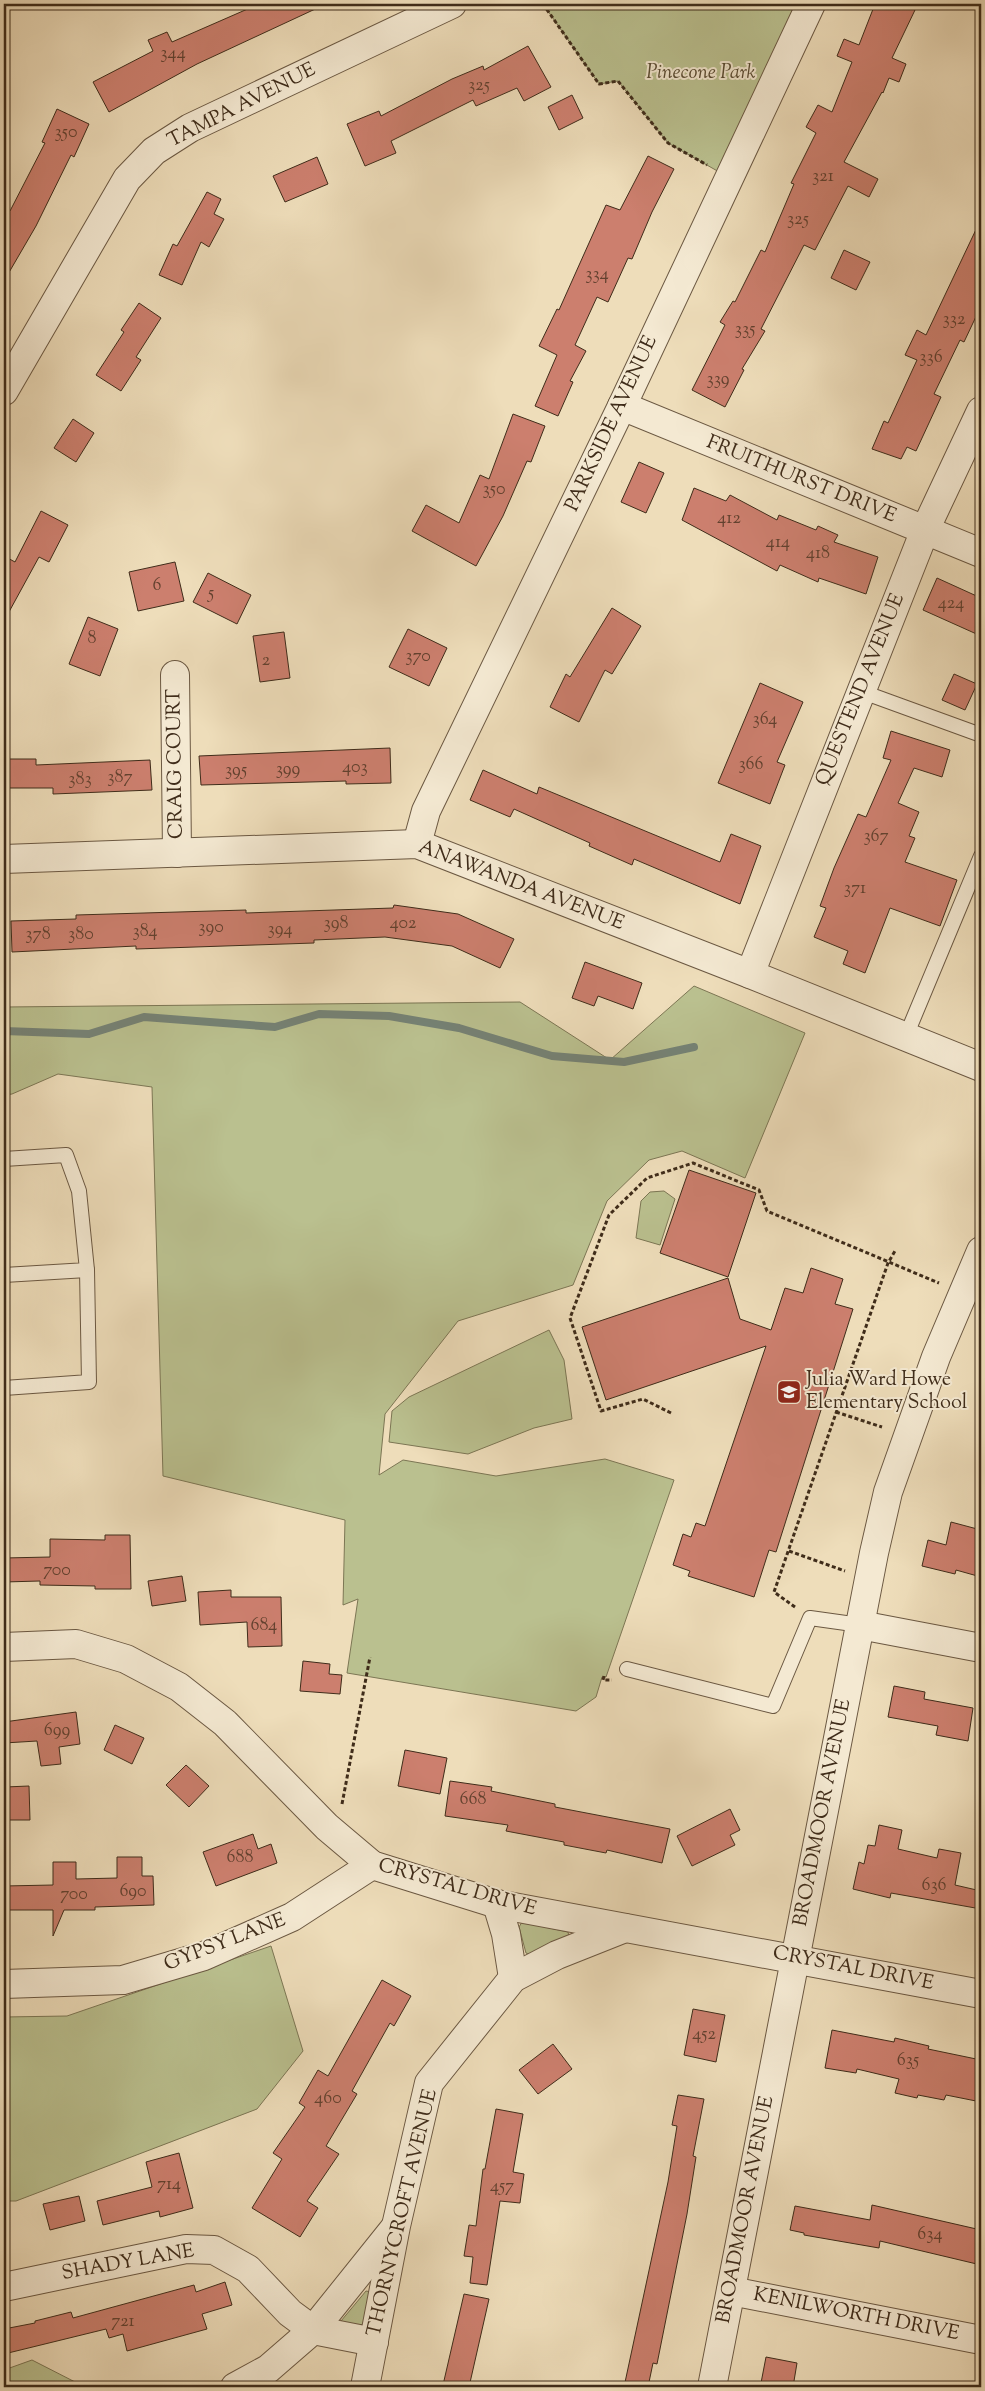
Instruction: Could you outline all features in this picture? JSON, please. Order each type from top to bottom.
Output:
[{"type":"street","name":"TAMPA AVENUE","points":[[4,391],[127,179],[154,151],[190,128],[452,4]]},
{"type":"street","name":"PARKSIDE AVENUE","points":[[417,844],[426,810],[622,406],[811,4]]},
{"type":"street","name":"FRUITHURST DRIVE","points":[[622,406],[981,553]]},
{"type":"street","name":"QUESTEND AVENUE","points":[[750,974],[924,530],[981,411]]},
{"type":"street","name":"CRAIG COURT","points":[[174,675],[177,853]]},
{"type":"street","name":"ANAWANDA AVENUE","points":[[4,859],[417,844],[750,974],[981,1067]]},
{"type":"street","name":"BROADMOOR AVENUE","points":[[712,2387],[794,1957],[888,1492],[936,1357],[981,1251]]},
{"type":"street","points":[[860,1625],[981,1648]]},
{"type":"street","name":"CRYSTAL DRIVE","points":[[4,1647],[76,1644],[126,1659],[179,1687],[225,1723],[327,1827],[372,1865],[497,1904],[794,1957],[981,1994]]},
{"type":"street","name":"GYPSY LANE","points":[[4,1984],[123,1980],[204,1956],[292,1918],[372,1865]]},
{"type":"street","points":[[497,1904],[506,1934],[512,1978]]},
{"type":"street","name":"THORNYCROFT AVENUE","points":[[365,2387],[396,2226],[429,2083],[512,1978],[557,1956],[625,1928]]},
{"type":"street","points":[[235,2387],[268,2369],[314,2330],[396,2226]]},
{"type":"street","name":"SHADY LANE","points":[[4,2287],[186,2249],[214,2250],[248,2269],[290,2313],[314,2330],[374,2342]]},
{"type":"street","name":"KENILWORTH DRIVE","points":[[731,2291],[981,2340]]},
{"type":"lane","points":[[860,691],[981,735]]},
{"type":"lane","points":[[906,1036],[981,856]]},
{"type":"lane","points":[[4,1158],[66,1155],[79,1190],[87,1270],[89,1382],[4,1388]]},
{"type":"lane","points":[[4,1275],[87,1270]]},
{"type":"lane","points":[[627,1669],[773,1706],[810,1618],[860,1625]]},
{"type":"path","points":[[543,4],[599,84],[618,81],[668,144],[712,168]]},
{"type":"path","points":[[671,1413],[643,1399],[601,1411],[570,1318],[609,1215],[647,1178],[693,1163],[759,1190],[767,1211],[939,1284]]},
{"type":"path","points":[[810,1618],[774,1592],[888,1263],[895,1251]]},
{"type":"path","points":[[836,1412],[882,1427]]},
{"type":"path","points":[[788,1550],[850,1572]]},
{"type":"path","points":[[342,1807],[370,1657]]},
{"type":"path","points":[[604,1676],[603,1680],[611,1682]]},
{"type":"green space","name":"Pinecone Park","points":[[543,4],[811,4],[728,177],[668,143],[618,81],[599,84]]},
{"type":"green space","points":[[694,986],[805,1033],[745,1178],[682,1151],[649,1160],[607,1201],[573,1285],[458,1321],[385,1414],[379,1475],[403,1460],[496,1476],[605,1459],[674,1480],[606,1677],[602,1677],[596,1697],[576,1711],[347,1673],[358,1599],[343,1605],[345,1520],[163,1476],[152,1087],[58,1074],[12,1094],[4,1095],[4,1007],[520,1002],[610,1060]]},
{"type":"green space","points":[[664,1191],[675,1199],[660,1245],[636,1238],[641,1201],[650,1192]]},
{"type":"green space","points":[[549,1330],[564,1360],[572,1419],[534,1428],[468,1454],[389,1442],[392,1411],[409,1397]]},
{"type":"green space","points":[[522,1922],[568,1932],[570,1940],[533,1956],[526,1953],[519,1927]]},
{"type":"green space","points":[[271,1946],[303,2051],[257,2109],[16,2201],[4,2201],[4,2017],[67,2016]]},
{"type":"green space","points":[[366,2291],[371,2292],[364,2323],[359,2326],[341,2321]]},
{"type":"green space","points":[[32,2360],[79,2384],[74,2387],[4,2387],[4,2370]]},
{"type":"building","points":[[259,4],[326,4],[197,64],[109,112],[93,82],[153,51],[148,40],[167,32],[172,42]]},
{"type":"building","points":[[875,4],[902,4],[915,10],[892,58],[906,64],[899,82],[889,78],[883,93],[844,162],[878,179],[869,197],[848,186],[815,250],[804,245],[761,329],[765,331],[742,369],[744,370],[725,407],[692,390],[725,325],[720,322],[733,301],[735,302],[761,250],[765,252],[794,184],[791,183],[816,133],[806,127],[818,105],[832,112],[852,62],[837,56],[844,39],[859,45]]},
{"type":"building","points":[[528,46],[551,87],[524,101],[517,88],[476,106],[473,100],[391,141],[396,153],[365,166],[347,124],[379,111],[381,116],[452,79],[483,66],[484,70]]},
{"type":"building","points":[[572,95],[583,118],[559,130],[548,107]]},
{"type":"building","points":[[57,109],[89,124],[74,157],[71,155],[36,226],[4,281],[4,207],[10,211],[45,143],[42,142]]},
{"type":"building","points":[[648,156],[674,169],[652,212],[632,259],[628,258],[608,302],[597,297],[575,345],[586,351],[570,381],[573,382],[558,416],[535,406],[557,355],[539,346],[557,309],[559,310],[606,205],[620,210]]},
{"type":"building","points":[[317,157],[328,184],[285,202],[273,176]]},
{"type":"building","points":[[207,192],[221,199],[214,214],[224,219],[209,247],[201,242],[182,285],[159,275],[173,244],[177,246]]},
{"type":"building","points":[[981,219],[981,306],[964,342],[960,340],[934,394],[941,397],[916,451],[907,447],[901,459],[872,449],[884,421],[888,423],[917,360],[905,355],[917,330],[926,335]]},
{"type":"building","points":[[844,250],[870,262],[856,290],[831,278]]},
{"type":"building","points":[[139,303],[161,318],[136,357],[141,360],[121,391],[96,375],[124,332],[121,330]]},
{"type":"building","points":[[513,414],[545,426],[531,462],[527,461],[503,516],[476,566],[412,531],[426,505],[459,523],[480,475],[489,479]]},
{"type":"building","points":[[73,419],[94,433],[76,462],[54,448]]},
{"type":"building","points":[[639,462],[664,473],[646,513],[621,502]]},
{"type":"building","points":[[694,488],[726,501],[730,495],[777,520],[779,515],[816,530],[818,526],[838,535],[834,542],[878,557],[866,594],[819,578],[818,582],[780,565],[777,571],[682,520]]},
{"type":"building","points":[[41,511],[68,525],[49,562],[39,557],[4,621],[4,556],[15,562]]},
{"type":"building","points":[[175,562],[184,601],[138,611],[129,572]]},
{"type":"building","points":[[208,573],[251,595],[237,624],[193,602]]},
{"type":"building","points":[[937,578],[981,598],[981,636],[923,610]]},
{"type":"building","points":[[612,608],[641,626],[612,674],[605,670],[579,722],[550,707],[566,674],[570,677]]},
{"type":"building","points":[[88,617],[118,629],[100,676],[69,664]]},
{"type":"building","points":[[408,629],[447,648],[429,686],[389,667]]},
{"type":"building","points":[[284,632],[290,678],[260,682],[253,636]]},
{"type":"building","points":[[954,674],[977,684],[965,710],[942,700]]},
{"type":"building","points":[[760,683],[803,702],[777,762],[785,765],[770,804],[718,783]]},
{"type":"building","points":[[891,731],[950,750],[942,777],[914,768],[898,803],[919,812],[909,836],[915,838],[905,862],[957,880],[940,926],[890,908],[865,973],[843,964],[848,951],[814,937],[826,908],[820,906],[834,868],[858,814],[866,817],[891,760],[883,758]]},
{"type":"building","points":[[390,748],[391,783],[346,784],[346,781],[201,785],[199,756]]},
{"type":"building","points":[[4,759],[36,759],[36,765],[150,760],[152,790],[53,794],[53,788],[4,788]]},
{"type":"building","points":[[483,770],[537,794],[539,787],[720,862],[731,834],[761,846],[740,904],[634,859],[632,865],[589,846],[590,843],[514,809],[510,817],[470,800]]},
{"type":"building","points":[[394,905],[458,914],[514,939],[500,968],[452,946],[385,937],[314,940],[314,943],[136,949],[136,946],[12,952],[11,921],[76,919],[76,915],[246,910],[246,913],[393,908]]},
{"type":"building","points":[[585,962],[642,983],[633,1009],[598,996],[594,1006],[572,998]]},
{"type":"building","points":[[689,1170],[756,1193],[728,1277],[660,1253]]},
{"type":"building","name":"Julia Ward Howe Elementary School","points":[[811,1268],[843,1279],[835,1304],[853,1309],[776,1552],[769,1550],[754,1597],[688,1576],[690,1571],[673,1565],[683,1534],[691,1537],[696,1523],[705,1526],[766,1346],[606,1400],[582,1327],[728,1278],[740,1319],[771,1330],[785,1288],[803,1293]]},
{"type":"building","points":[[951,1522],[981,1530],[981,1577],[956,1570],[955,1574],[922,1566],[928,1540],[946,1545]]},
{"type":"building","points":[[105,1535],[130,1535],[131,1589],[95,1589],[95,1586],[40,1585],[40,1581],[4,1582],[4,1558],[50,1557],[50,1539],[105,1540]]},
{"type":"building","points":[[182,1576],[186,1601],[152,1606],[148,1581]]},
{"type":"building","points":[[231,1590],[231,1597],[281,1597],[282,1646],[248,1647],[247,1622],[200,1625],[198,1592]]},
{"type":"building","points":[[303,1661],[330,1664],[329,1674],[342,1675],[340,1694],[300,1691]]},
{"type":"building","points":[[894,1686],[925,1692],[924,1699],[973,1708],[968,1741],[936,1735],[938,1726],[888,1717]]},
{"type":"building","points":[[76,1712],[80,1744],[59,1747],[61,1764],[41,1766],[37,1741],[4,1743],[4,1722]]},
{"type":"building","points":[[115,1725],[144,1738],[132,1764],[104,1750]]},
{"type":"building","points":[[405,1750],[447,1758],[440,1794],[398,1786]]},
{"type":"building","points":[[186,1765],[209,1786],[189,1807],[166,1785]]},
{"type":"building","points":[[450,1781],[492,1787],[491,1791],[555,1804],[555,1807],[670,1829],[662,1863],[607,1850],[606,1853],[564,1845],[564,1842],[506,1831],[508,1825],[445,1816]]},
{"type":"building","points":[[29,1786],[30,1820],[6,1820],[5,1787]]},
{"type":"building","points":[[730,1809],[740,1830],[730,1835],[735,1845],[692,1866],[677,1836]]},
{"type":"building","points":[[879,1825],[902,1830],[898,1849],[937,1858],[939,1849],[961,1853],[955,1885],[981,1891],[981,1909],[891,1893],[890,1898],[853,1889],[859,1862],[864,1864],[868,1845],[875,1846]]},
{"type":"building","points":[[253,1834],[258,1849],[271,1844],[277,1863],[216,1886],[203,1852]]},
{"type":"building","points":[[117,1857],[142,1857],[142,1876],[153,1876],[154,1905],[95,1907],[95,1910],[64,1910],[53,1936],[53,1910],[4,1910],[4,1886],[53,1885],[53,1862],[76,1862],[76,1879],[117,1878]]},
{"type":"building","points":[[382,1980],[411,1996],[394,2026],[390,2023],[352,2091],[357,2094],[326,2146],[339,2154],[307,2201],[318,2208],[300,2237],[252,2208],[282,2159],[273,2153],[305,2107],[299,2103],[318,2070],[328,2076]]},
{"type":"building","points":[[693,2009],[725,2015],[716,2062],[684,2055]]},
{"type":"building","points":[[832,2030],[894,2042],[895,2038],[929,2046],[928,2049],[981,2060],[981,2102],[946,2095],[944,2100],[918,2095],[917,2098],[895,2093],[899,2079],[857,2069],[856,2073],[825,2068]]},
{"type":"building","points":[[553,2044],[572,2069],[538,2094],[519,2070]]},
{"type":"building","points":[[678,2095],[704,2099],[693,2156],[696,2157],[687,2214],[657,2364],[653,2363],[648,2387],[624,2387],[668,2182],[677,2126],[672,2125]]},
{"type":"building","points":[[496,2109],[523,2114],[513,2172],[524,2174],[520,2203],[500,2201],[487,2285],[470,2283],[473,2257],[464,2256],[469,2225],[476,2226],[483,2169],[485,2169]]},
{"type":"building","points":[[179,2153],[193,2208],[160,2217],[159,2211],[103,2225],[97,2201],[152,2187],[146,2162]]},
{"type":"building","points":[[79,2196],[85,2221],[50,2230],[43,2204]]},
{"type":"building","points":[[872,2205],[981,2230],[981,2265],[880,2241],[879,2248],[804,2235],[804,2233],[790,2230],[795,2206],[870,2220]]},
{"type":"building","points":[[225,2282],[232,2305],[202,2314],[207,2329],[127,2351],[123,2334],[109,2338],[106,2329],[4,2354],[4,2329],[35,2323],[35,2321],[71,2312],[73,2318],[194,2285],[196,2292]]},
{"type":"building","points":[[464,2294],[489,2299],[469,2387],[454,2387],[443,2385]]},
{"type":"building","points":[[766,2357],[797,2363],[793,2387],[761,2383]]},
{"type":"waterway","points":[[4,1031],[89,1034],[144,1017],[275,1027],[319,1014],[389,1016],[459,1028],[552,1056],[624,1062],[694,1047]]},
{"type":"place","name":"Julia Ward Howe Elementary School","points":[[789,1392]]}]
